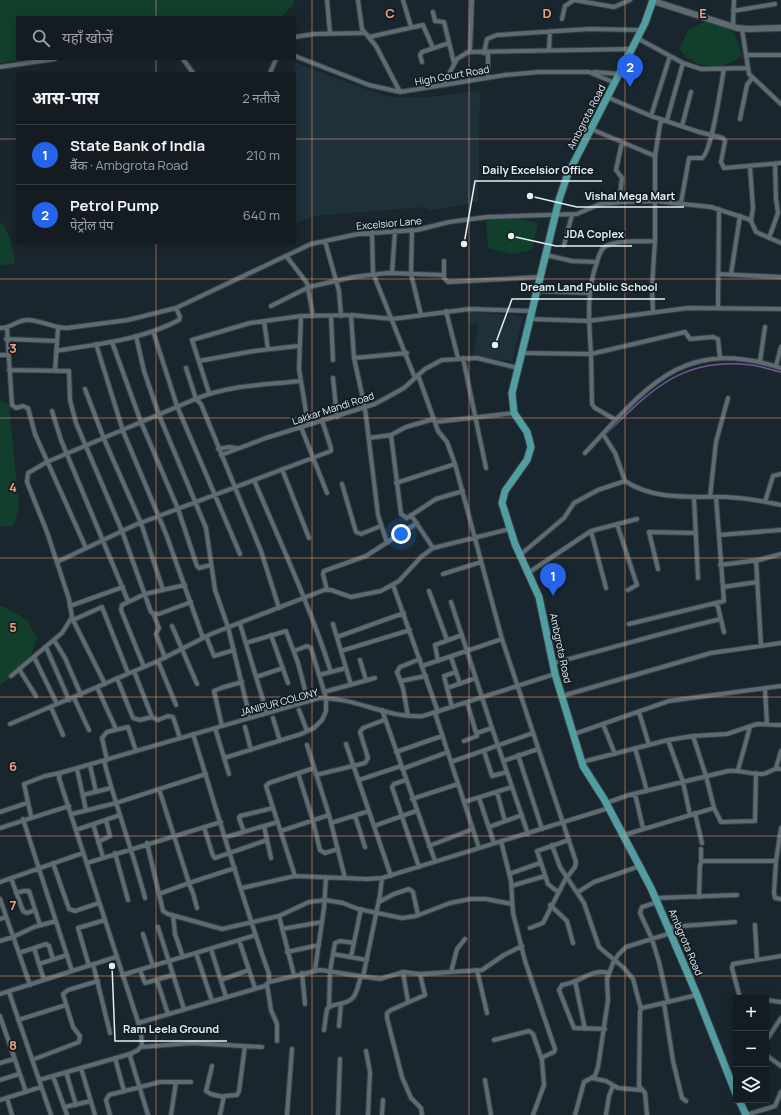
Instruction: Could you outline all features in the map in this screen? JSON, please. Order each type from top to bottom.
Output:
[{"type":"main road","name":"Ambgrota Road","points":[[653,0],[642,30],[567,176],[540,277],[512,393],[514,413],[527,432],[531,447],[527,460],[505,491],[502,503],[520,555],[541,601],[555,674],[582,762],[608,805],[641,866],[733,1078]]},
{"type":"main road","points":[[740,1103],[746,1115]]},
{"type":"street","points":[[327,0],[330,33]]},
{"type":"street","points":[[358,0],[362,29],[376,46],[400,92]]},
{"type":"street","points":[[403,0],[411,27]]},
{"type":"street","points":[[470,52],[472,0]]},
{"type":"street","points":[[562,19],[565,6],[574,0],[614,7],[630,0]]},
{"type":"street","points":[[653,0],[742,29],[781,28]]},
{"type":"street","points":[[733,26],[734,0]]},
{"type":"street","points":[[733,11],[775,4]]},
{"type":"street","points":[[433,12],[435,21],[444,22],[454,63]]},
{"type":"street","points":[[369,37],[411,27],[424,26],[433,48]]},
{"type":"street","points":[[742,29],[748,68],[752,78],[781,104]]},
{"type":"street","points":[[488,77],[485,42],[492,36],[550,32],[642,30]]},
{"type":"street","points":[[550,32],[550,50]]},
{"type":"street","points":[[296,38],[308,34],[364,33]]},
{"type":"street","points":[[637,38],[683,63],[701,69],[748,68]]},
{"type":"street","points":[[422,62],[421,53],[449,43]]},
{"type":"street","points":[[443,85],[454,63],[460,56],[470,52],[486,53],[550,50],[632,49]]},
{"type":"street","points":[[746,55],[781,55]]},
{"type":"street","name":"High Court Road","points":[[296,56],[369,85],[400,92],[521,73],[589,72],[615,83]]},
{"type":"street","points":[[652,116],[670,56]]},
{"type":"street","points":[[0,67],[48,60]]},
{"type":"street","points":[[184,60],[192,72]]},
{"type":"street","points":[[270,72],[276,60]]},
{"type":"street","points":[[667,120],[683,63]]},
{"type":"street","points":[[681,203],[688,160],[690,157],[704,157],[712,135],[724,69]]},
{"type":"street","points":[[589,72],[619,74]]},
{"type":"street","points":[[740,118],[747,85],[752,78]]},
{"type":"street","points":[[682,126],[692,92]]},
{"type":"street","points":[[607,97],[652,116],[725,139],[721,162],[724,168],[750,167],[781,163]]},
{"type":"street","points":[[653,312],[652,287],[655,241],[655,156],[661,119]]},
{"type":"street","points":[[590,129],[655,156]]},
{"type":"street","points":[[620,202],[623,180],[616,170],[622,142]]},
{"type":"street","points":[[769,238],[778,213],[775,164]]},
{"type":"street","points":[[750,167],[753,208],[751,221],[756,232],[781,243]]},
{"type":"street","points":[[564,245],[572,215],[600,204],[655,201],[681,203],[719,209],[751,221]]},
{"type":"street","points":[[718,308],[719,209]]},
{"type":"street","name":"Excelsior Lane","points":[[58,328],[128,320],[176,308],[287,257],[305,247],[325,240],[372,232],[412,230],[472,219],[556,214],[572,215]]},
{"type":"street","points":[[731,274],[740,216]]},
{"type":"street","points":[[775,223],[781,223]]},
{"type":"street","points":[[412,230],[411,274],[421,315]]},
{"type":"street","points":[[392,273],[395,231]]},
{"type":"street","points":[[372,232],[373,273],[438,431],[447,442],[455,464],[502,639],[576,865],[550,906],[543,923],[530,928]]},
{"type":"street","points":[[325,240],[337,280],[340,295],[341,316]]},
{"type":"street","points":[[616,420],[595,408],[592,404],[591,354],[588,321],[590,293],[597,262],[602,249],[608,245],[655,241]]},
{"type":"street","points":[[546,255],[572,261],[597,262]]},
{"type":"street","points":[[287,257],[309,287],[313,316]]},
{"type":"street","points":[[444,261],[444,275],[445,280],[448,282],[540,277]]},
{"type":"street","points":[[272,306],[309,287],[373,273],[444,275]]},
{"type":"street","points":[[718,274],[781,277]]},
{"type":"street","points":[[537,291],[590,293]]},
{"type":"street","points":[[56,351],[112,342],[153,331],[179,320],[180,317],[176,308]]},
{"type":"street","points":[[208,393],[192,340],[250,323],[300,316],[351,315],[393,319],[446,311],[483,308],[532,311]]},
{"type":"street","points":[[530,319],[588,321],[688,308],[781,309]]},
{"type":"street","points":[[446,311],[460,358],[486,468]]},
{"type":"street","points":[[351,315],[354,358],[365,408],[381,526],[387,542]]},
{"type":"street","points":[[300,316],[298,346],[300,381],[308,424]]},
{"type":"street","points":[[331,316],[333,360]]},
{"type":"street","points":[[0,328],[7,328],[28,320],[58,328],[55,371]]},
{"type":"street","points":[[264,321],[268,349]]},
{"type":"street","points":[[760,361],[765,327]]},
{"type":"street","points":[[7,328],[6,339],[12,405],[16,408],[23,406],[28,408],[33,428],[47,462],[86,548]]},
{"type":"street","points":[[153,331],[177,406],[214,496],[240,554]]},
{"type":"street","points":[[521,353],[591,354],[685,332],[690,339],[713,337],[718,339],[720,358]]},
{"type":"street","points":[[136,336],[144,371],[159,415],[206,528],[215,590],[228,627],[250,718]]},
{"type":"street","points":[[6,339],[57,341]]},
{"type":"street","points":[[112,342],[141,422],[178,509],[197,566],[199,568],[211,565]]},
{"type":"street","points":[[96,344],[123,431],[159,516],[204,637],[214,656],[234,650]]},
{"type":"street","points":[[199,361],[268,349],[298,346]]},
{"type":"street","points":[[776,366],[781,347]]},
{"type":"street","points":[[354,358],[407,353]]},
{"type":"street","points":[[0,355],[8,355]]},
{"type":"street","name":"Lakkar Mandi Road","points":[[236,448],[308,424],[365,408],[398,392],[433,364],[442,360],[460,358],[486,359],[518,368]]},
{"type":"street","points":[[585,453],[616,420],[665,375],[689,363],[720,358],[748,358],[781,368]]},
{"type":"street","points":[[186,368],[196,399],[201,404],[218,449],[261,551],[279,608]]},
{"type":"street","points":[[9,370],[55,371],[70,373],[71,407],[85,447],[122,531],[144,594],[159,628],[156,634],[165,658]]},
{"type":"street","points":[[333,378],[337,417]]},
{"type":"street","points":[[105,684],[73,619],[47,532],[26,480],[28,472],[47,462],[123,431],[208,393],[242,387],[300,381]]},
{"type":"street","points":[[85,389],[104,439],[141,523],[163,590]]},
{"type":"street","points":[[710,497],[716,442],[728,398]]},
{"type":"street","points":[[52,411],[67,454],[128,600]]},
{"type":"street","points":[[369,438],[391,435],[406,427],[434,420],[514,413]]},
{"type":"street","points":[[57,562],[141,523],[332,450],[322,420]]},
{"type":"street","points":[[301,427],[327,493]]},
{"type":"street","points":[[603,434],[615,453],[625,481],[637,488],[652,493],[694,498],[716,497],[781,505]]},
{"type":"street","points":[[391,435],[396,483],[402,516],[407,518],[436,499],[463,491]]},
{"type":"street","points":[[218,449],[229,447],[236,448]]},
{"type":"street","points":[[221,455],[236,448]]},
{"type":"street","points":[[396,483],[455,464]]},
{"type":"street","points":[[282,469],[309,538]]},
{"type":"street","points":[[765,502],[773,476],[781,474]]},
{"type":"street","points":[[254,480],[284,551],[294,569],[304,598],[320,634],[331,672]]},
{"type":"street","points":[[520,555],[564,518],[574,503],[602,488],[625,481]]},
{"type":"street","points":[[342,484],[356,532],[361,534],[381,526]]},
{"type":"street","points":[[629,624],[725,600],[720,565],[716,497]]},
{"type":"street","points":[[694,498],[698,578]]},
{"type":"street","points":[[411,516],[433,548]]},
{"type":"street","points":[[528,573],[592,531],[637,519]]},
{"type":"street","points":[[328,590],[323,574],[324,571],[366,556],[417,523]]},
{"type":"street","points":[[617,524],[637,586],[628,590]]},
{"type":"street","points":[[10,724],[165,658],[204,637],[228,627],[240,624],[328,590],[355,596],[381,591],[393,585],[433,548],[510,529]]},
{"type":"street","points":[[719,535],[781,530]]},
{"type":"street","points":[[592,531],[606,588]]},
{"type":"street","points":[[658,569],[649,532],[696,533]]},
{"type":"street","points":[[720,565],[756,560],[781,554]]},
{"type":"street","points":[[756,560],[761,645]]},
{"type":"street","points":[[444,574],[481,562]]},
{"type":"street","points":[[723,587],[757,582]]},
{"type":"street","points":[[144,667],[121,610],[122,605],[128,600],[144,594],[185,585]]},
{"type":"street","points":[[393,585],[426,676],[442,736],[479,848]]},
{"type":"street","points":[[70,606],[123,587]]},
{"type":"street","points":[[429,591],[447,640]]},
{"type":"street","points":[[153,613],[159,614],[191,602]]},
{"type":"street","points":[[451,602],[528,834]]},
{"type":"street","points":[[717,603],[724,632]]},
{"type":"street","points":[[11,676],[62,633],[73,619],[100,608],[103,608],[128,673]]},
{"type":"street","points":[[337,637],[404,613]]},
{"type":"street","points":[[553,663],[627,644],[666,632],[721,619]]},
{"type":"street","points":[[240,624],[267,713]]},
{"type":"street","points":[[334,624],[351,685]]},
{"type":"street","points":[[172,626],[197,684]]},
{"type":"street","points":[[341,651],[410,630]]},
{"type":"street","points":[[246,643],[286,631],[294,651],[308,701]]},
{"type":"street","points":[[271,635],[288,684]]},
{"type":"street","points":[[438,661],[436,645],[462,635]]},
{"type":"street","points":[[422,666],[502,639]]},
{"type":"street","points":[[54,640],[65,658],[81,695]]},
{"type":"street","points":[[562,696],[703,655],[781,643]]},
{"type":"street","points":[[224,758],[307,731],[314,728],[325,716],[326,698],[310,648],[307,646],[294,651]]},
{"type":"street","points":[[46,647],[69,700]]},
{"type":"street","points":[[451,656],[460,684]]},
{"type":"street","points":[[34,657],[57,704]]},
{"type":"street","points":[[408,716],[398,669],[420,659]]},
{"type":"street","points":[[360,660],[366,680]]},
{"type":"street","points":[[158,661],[176,705]]},
{"type":"street","points":[[256,677],[283,668]]},
{"type":"street","points":[[319,675],[346,668]]},
{"type":"street","points":[[19,669],[36,696]]},
{"type":"street","points":[[134,671],[152,717]]},
{"type":"street","points":[[452,707],[444,676],[456,672]]},
{"type":"street","name":"JANIPUR COLONY","points":[[27,803],[24,784],[45,776],[77,769],[308,701],[326,698],[408,716],[423,716],[555,674]]},
{"type":"street","points":[[401,682],[426,676]]},
{"type":"street","points":[[117,678],[133,718],[140,720],[152,717],[158,720],[168,716],[173,717],[180,738]]},
{"type":"street","points":[[324,692],[375,678]]},
{"type":"street","points":[[447,688],[476,678]]},
{"type":"street","points":[[222,726],[214,691],[242,682]]},
{"type":"street","points":[[574,734],[669,701],[781,686]]},
{"type":"street","points":[[97,687],[116,729]]},
{"type":"street","points":[[765,689],[767,724]]},
{"type":"street","points":[[74,698],[89,730]]},
{"type":"street","points":[[464,741],[477,737],[467,702]]},
{"type":"street","points":[[51,707],[63,735]]},
{"type":"street","points":[[299,710],[307,731]]},
{"type":"street","points":[[382,710],[384,720],[416,812],[435,861]]},
{"type":"street","points":[[639,712],[649,745]]},
{"type":"street","points":[[272,718],[280,741]]},
{"type":"street","points":[[316,775],[365,763],[368,760],[360,737],[361,730],[384,720]]},
{"type":"street","points":[[603,724],[614,754]]},
{"type":"street","points":[[582,762],[668,740],[693,736],[727,734],[757,724],[781,725]]},
{"type":"street","points":[[136,751],[128,727],[107,732],[102,738],[111,788],[131,848],[145,898]]},
{"type":"street","points":[[245,727],[251,750]]},
{"type":"street","points":[[738,770],[750,727]]},
{"type":"street","points":[[215,728],[229,774]]},
{"type":"street","points":[[477,733],[492,728]]},
{"type":"street","points":[[451,762],[533,733]]},
{"type":"street","points":[[193,734],[236,868],[251,922],[269,974],[268,983],[271,1010],[277,1024],[277,1041]]},
{"type":"street","points":[[396,752],[442,736]]},
{"type":"street","points":[[693,736],[706,776],[714,808],[721,822],[755,821],[757,818],[756,773]]},
{"type":"street","points":[[668,740],[683,782],[690,814]]},
{"type":"street","points":[[346,744],[391,876]]},
{"type":"street","points":[[307,745],[331,823],[345,878]]},
{"type":"street","points":[[635,748],[648,791]]},
{"type":"street","points":[[503,761],[538,749]]},
{"type":"street","points":[[484,751],[492,776],[507,772]]},
{"type":"street","points":[[776,768],[781,751]]},
{"type":"street","points":[[359,780],[448,752]]},
{"type":"street","points":[[518,756],[542,829]]},
{"type":"street","points":[[90,765],[96,792]]},
{"type":"street","points":[[296,876],[266,788],[267,785],[314,768]]},
{"type":"street","points":[[242,888],[296,876],[382,878],[563,823],[635,794],[706,776],[738,770],[764,774],[776,768],[781,769]]},
{"type":"street","points":[[77,769],[86,810]]},
{"type":"street","points":[[60,773],[60,778],[86,863],[138,1023],[143,1040],[141,1047]]},
{"type":"street","points":[[298,773],[314,821],[321,852],[325,853],[338,849]]},
{"type":"street","points":[[72,814],[116,803],[206,774]]},
{"type":"street","points":[[406,780],[394,784],[392,787],[419,867]]},
{"type":"street","points":[[412,799],[458,784]]},
{"type":"street","points":[[464,802],[512,787]]},
{"type":"street","points":[[83,795],[111,788]]},
{"type":"street","points":[[159,789],[189,883],[194,893],[197,908]]},
{"type":"street","points":[[497,792],[505,821]]},
{"type":"street","points":[[635,794],[643,828]]},
{"type":"street","points":[[479,798],[494,843]]},
{"type":"street","points":[[0,812],[27,803],[31,816]]},
{"type":"street","points":[[0,828],[31,816],[69,806]]},
{"type":"street","points":[[244,832],[239,818],[240,816],[273,808]]},
{"type":"street","points":[[624,835],[643,828],[714,808]]},
{"type":"street","points":[[331,823],[369,811]]},
{"type":"street","points":[[374,826],[416,812]]},
{"type":"street","points":[[695,813],[702,843]]},
{"type":"street","points":[[281,831],[328,815]]},
{"type":"street","points":[[489,827],[522,815]]},
{"type":"street","points":[[76,830],[120,816]]},
{"type":"street","points":[[355,816],[365,848]]},
{"type":"street","points":[[23,820],[72,971]]},
{"type":"street","points":[[98,842],[110,836],[106,820]]},
{"type":"street","points":[[86,863],[147,843],[221,822]]},
{"type":"street","points":[[226,837],[278,822]]},
{"type":"street","points":[[92,824],[103,857]]},
{"type":"street","points":[[264,826],[272,858]]},
{"type":"street","points":[[204,827],[214,857],[217,858],[267,840]]},
{"type":"street","points":[[781,828],[776,861],[774,893],[775,898],[781,899]]},
{"type":"street","points":[[429,846],[473,829]]},
{"type":"street","points":[[558,892],[550,886],[540,863],[538,851],[569,840]]},
{"type":"street","points":[[501,842],[509,874],[514,917],[530,976],[555,1049],[552,1054],[544,1057],[542,1060]]},
{"type":"street","points":[[147,843],[163,911],[222,929],[279,916],[309,902],[325,900],[400,917],[418,915],[439,906],[470,899],[486,899],[512,904]]},
{"type":"street","points":[[552,845],[560,867],[568,876],[587,910],[598,945],[633,980],[641,1009],[639,1062],[641,1090]]},
{"type":"street","points":[[699,897],[701,848]]},
{"type":"street","points":[[0,882],[83,853]]},
{"type":"street","points":[[116,853],[128,900]]},
{"type":"street","points":[[701,862],[705,860],[776,861]]},
{"type":"street","points":[[53,863],[70,909],[75,911],[99,903]]},
{"type":"street","points":[[509,874],[540,863]]},
{"type":"street","points":[[578,892],[594,882],[641,866]]},
{"type":"street","points":[[159,894],[236,868]]},
{"type":"street","points":[[511,886],[546,876]]},
{"type":"street","points":[[315,970],[325,900],[326,877]]},
{"type":"street","points":[[10,878],[24,912],[35,910]]},
{"type":"street","points":[[329,1007],[353,1000],[367,960],[379,902],[382,878]]},
{"type":"street","points":[[379,902],[394,894],[410,890],[413,892],[418,915]]},
{"type":"street","points":[[16,893],[24,891],[29,892],[40,925]]},
{"type":"street","points":[[686,1101],[682,1098],[674,1068],[662,974],[652,939],[642,919],[640,911],[642,907],[657,900],[737,894]]},
{"type":"street","points":[[0,901],[30,985]]},
{"type":"street","points":[[550,906],[567,921],[573,943]]},
{"type":"street","points":[[352,957],[361,909]]},
{"type":"street","points":[[173,915],[175,934],[183,957]]},
{"type":"street","points":[[279,916],[294,975]]},
{"type":"street","points":[[0,919],[6,917]]},
{"type":"street","points":[[105,920],[78,928],[98,981],[110,1033]]},
{"type":"street","points":[[0,941],[40,925],[56,921]]},
{"type":"street","points":[[282,929],[322,922]]},
{"type":"street","points":[[592,1078],[595,1076],[598,1067],[605,1029],[608,1000],[607,982],[609,973],[618,955],[626,948],[652,939],[670,930],[735,922]]},
{"type":"street","points":[[755,925],[757,960]]},
{"type":"street","points":[[158,927],[184,1009]]},
{"type":"street","points":[[143,934],[153,966]]},
{"type":"street","points":[[122,975],[256,935]]},
{"type":"street","points":[[451,972],[457,949],[464,939]]},
{"type":"street","points":[[239,940],[255,988]]},
{"type":"street","points":[[324,1030],[326,1012],[329,1007],[330,971],[336,942],[354,943]]},
{"type":"street","points":[[19,953],[48,944],[53,959]]},
{"type":"street","points":[[287,952],[319,945]]},
{"type":"street","points":[[138,1023],[294,975],[315,970],[380,979],[403,972],[420,974],[477,970],[486,968],[498,958],[522,946]]},
{"type":"street","points":[[34,948],[44,980]]},
{"type":"street","points":[[211,949],[226,997]]},
{"type":"street","points":[[196,953],[212,1001]]},
{"type":"street","points":[[333,954],[367,960]]},
{"type":"street","points":[[39,964],[67,955]]},
{"type":"street","points":[[739,995],[732,965],[781,956]]},
{"type":"street","points":[[0,994],[116,957]]},
{"type":"street","points":[[140,970],[145,983],[173,975]]},
{"type":"street","points":[[221,980],[249,970]]},
{"type":"street","points":[[477,970],[486,1013]]},
{"type":"street","points":[[605,1029],[575,1029],[572,1026],[559,992],[562,985],[575,982],[596,971],[609,973]]},
{"type":"street","points":[[403,972],[408,1002]]},
{"type":"street","points":[[302,973],[305,1004]]},
{"type":"street","points":[[420,974],[426,994],[388,1011],[387,1018],[402,1077],[411,1098],[421,1108],[422,1115]]},
{"type":"street","points":[[157,980],[168,1014]]},
{"type":"street","points":[[32,1060],[74,1045],[80,1040],[78,1033],[73,1027],[63,997],[65,992],[98,981]]},
{"type":"street","points":[[575,982],[586,1029]]},
{"type":"street","points":[[9,992],[51,1115]]},
{"type":"street","points":[[641,1009],[697,995]]},
{"type":"street","points":[[769,1000],[781,1002]]},
{"type":"street","points":[[339,1026],[341,1004]]},
{"type":"street","points":[[18,1020],[66,1005]]},
{"type":"street","points":[[0,1016],[2,1027],[26,1092]]},
{"type":"street","points":[[769,1035],[781,1018]]},
{"type":"street","points":[[494,1040],[529,1031],[533,1034],[542,1060],[544,1085],[533,1115]]},
{"type":"street","points":[[39,1080],[130,1054],[141,1047],[192,1043],[262,1047]]},
{"type":"street","points":[[212,1066],[206,1091],[223,1097],[238,1093],[244,1046]]},
{"type":"street","points":[[287,1115],[292,1049]]},
{"type":"street","points":[[366,1051],[370,1072],[368,1115]]},
{"type":"street","points":[[130,1054],[148,1115]]},
{"type":"street","points":[[769,1057],[781,1066]]},
{"type":"street","points":[[115,1058],[124,1091]]},
{"type":"street","points":[[0,1063],[14,1059]]},
{"type":"street","points":[[338,1115],[340,1059]]},
{"type":"street","points":[[81,1068],[95,1115]]},
{"type":"street","points":[[66,1072],[76,1105]]},
{"type":"street","points":[[0,1080],[19,1074]]},
{"type":"street","points":[[53,1076],[67,1115]]},
{"type":"street","points":[[575,1115],[584,1082],[588,1078],[592,1078],[606,1081],[614,1086],[641,1090],[646,1093],[647,1115]]},
{"type":"street","points":[[485,1080],[491,1115]]},
{"type":"street","points":[[110,1115],[107,1096],[139,1086],[160,1082],[192,1082]]},
{"type":"street","points":[[171,1115],[176,1082]]},
{"type":"street","points":[[606,1115],[609,1096],[614,1086]]},
{"type":"street","points":[[0,1100],[41,1088]]},
{"type":"street","points":[[746,1115],[775,1106],[781,1092]]},
{"type":"street","points":[[220,1115],[223,1097]]},
{"type":"street","points":[[7,1098],[12,1115]]},
{"type":"street","points":[[382,1115],[383,1100]]},
{"type":"street","points":[[65,1107],[91,1101]]},
{"type":"shaded area","points":[[296,63],[362,88],[391,97],[427,97],[480,91],[478,202],[428,211],[425,207],[313,216],[296,224],[296,72],[294,72]]},
{"type":"shaded area","points":[[468,311],[523,317],[512,361],[473,356],[478,325],[469,323]]},
{"type":"green space","points":[[0,0],[294,0],[293,5],[282,16],[16,16],[16,60],[21,60],[0,63]]},
{"type":"green space","points":[[704,22],[719,24],[730,30],[737,40],[741,55],[727,64],[709,66],[691,60],[685,55],[680,48],[688,30]]},
{"type":"green space","points":[[513,218],[538,223],[532,250],[511,254],[488,248],[486,220]]},
{"type":"green space","points":[[0,223],[4,225],[11,241],[15,264],[0,265]]},
{"type":"green space","points":[[0,400],[9,405],[19,508],[13,526],[0,526]]},
{"type":"green space","points":[[0,606],[5,607],[27,620],[37,638],[27,666],[0,685]]},
{"type":"waterway","points":[[606,434],[638,403],[654,390],[687,371],[706,366],[727,364],[755,366],[781,372]]},
{"type":"place","name":"Petrol Pump","points":[[630,87]]},
{"type":"place","name":"Vishal Mega Mart","points":[[530,196]]},
{"type":"place","name":"JDA Coplex","points":[[511,236]]},
{"type":"place","name":"Daily Excelsior Office","points":[[464,244]]},
{"type":"place","name":"Dream Land Public School","points":[[495,345]]},
{"type":"place","name":"State Bank of India","points":[[553,596]]},
{"type":"place","name":"Ram Leela Ground","points":[[112,966]]}]
